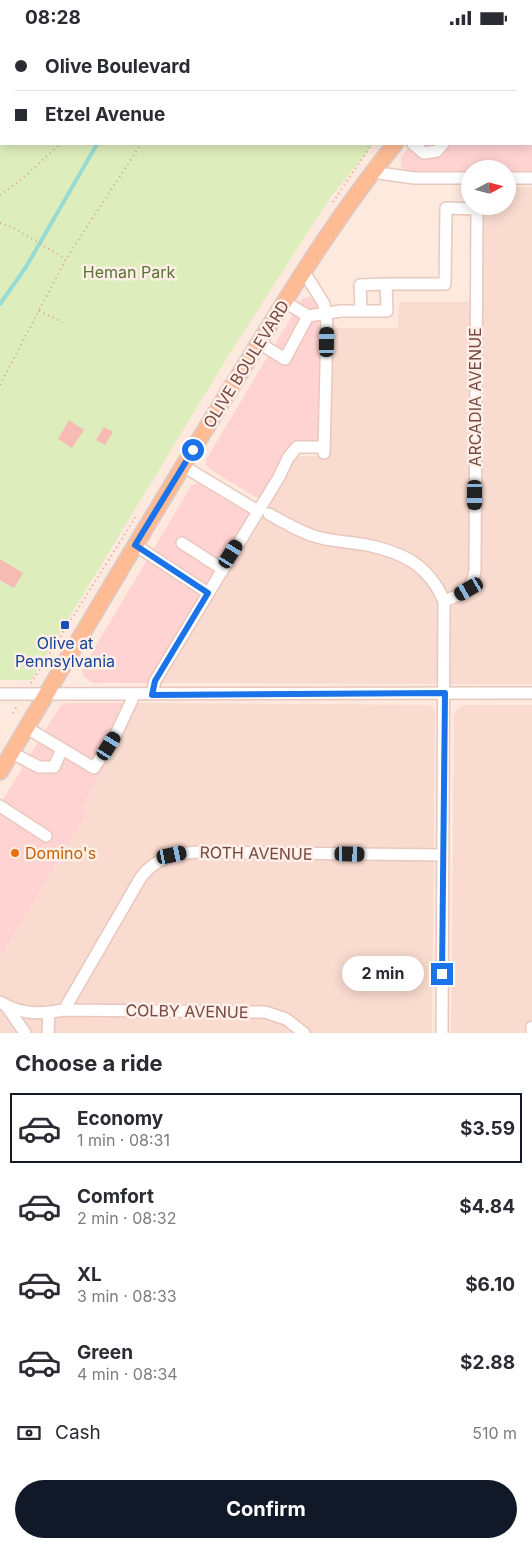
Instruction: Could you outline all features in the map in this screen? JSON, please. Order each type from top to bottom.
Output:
[{"type":"main road","name":"OLIVE BOULEVARD","points":[[0,772],[182,466],[259,343],[304,272],[372,172],[394,145]]},
{"type":"street","points":[[414,145],[424,153],[437,151],[442,145]]},
{"type":"street","points":[[372,172],[414,178],[461,178]]},
{"type":"street","points":[[516,178],[532,178]]},
{"type":"street","points":[[361,311],[360,285],[445,284],[446,208],[461,208]]},
{"type":"street","name":"ARCADIA AVENUE","points":[[444,601],[469,589],[475,570],[477,215]]},
{"type":"street","points":[[152,695],[155,681],[222,569],[263,513],[288,457],[298,447],[324,450],[326,313],[324,304],[304,272]]},
{"type":"street","points":[[285,302],[308,316],[326,313],[387,311],[386,284]]},
{"type":"street","points":[[259,343],[285,359],[308,316]]},
{"type":"street","points":[[182,466],[263,513],[296,529],[320,538],[367,545],[412,561],[430,574],[436,582],[444,601],[442,1033]]},
{"type":"street","points":[[182,543],[222,569]]},
{"type":"street","points":[[135,545],[208,593]]},
{"type":"street","points":[[0,694],[532,693]]},
{"type":"street","points":[[27,728],[94,768],[116,734],[132,700],[132,695]]},
{"type":"street","points":[[12,753],[39,767],[54,767],[62,749]]},
{"type":"street","points":[[0,806],[46,836]]},
{"type":"street","name":"ROTH AVENUE","points":[[64,1010],[141,877],[159,860],[172,855],[200,852],[443,855]]},
{"type":"street","points":[[4,1004],[25,1033]]},
{"type":"street","name":"COLBY AVENUE","points":[[4,1004],[34,1014],[64,1010],[265,1012],[286,1019],[304,1033]]},
{"type":"street","points":[[48,1033],[49,1012]]},
{"type":"street","points":[[532,1027],[532,1033]]},
{"type":"path","points":[[0,195],[22,179],[59,145]]},
{"type":"path","points":[[0,385],[66,259],[140,145]]},
{"type":"path","points":[[0,223],[33,239],[66,259]]},
{"type":"path","points":[[39,311],[62,321]]},
{"type":"shaded area","points":[[411,145],[532,145],[532,172],[516,172],[516,160],[461,160],[461,172],[405,171],[401,166],[401,157]]},
{"type":"shaded area","points":[[516,187],[532,187],[532,684],[162,683],[162,677],[267,503],[277,493],[282,478],[296,456],[330,456],[332,328],[398,328],[399,302],[483,302],[483,215],[516,215]]},
{"type":"shaded area","points":[[308,297],[313,299],[318,306],[322,314],[323,326],[318,440],[299,441],[290,444],[272,481],[259,499],[211,470],[206,465],[207,458],[302,299]]},
{"type":"shaded area","points":[[199,484],[251,515],[148,683],[93,683],[83,676],[82,669],[191,486]]},
{"type":"shaded area","points":[[68,703],[140,703],[81,809],[87,812],[0,958],[0,804],[61,705]]},
{"type":"shaded area","points":[[140,703],[429,705],[433,707],[435,712],[432,1033],[0,1033],[0,958],[86,813],[81,809]]},
{"type":"shaded area","points":[[463,705],[532,705],[532,1033],[451,1033],[454,717],[455,711]]},
{"type":"green space","name":"Heman Park","points":[[0,145],[373,145],[330,198],[227,358],[31,680],[0,680]]},
{"type":"building","points":[[69,420],[84,430],[72,448],[58,439]]},
{"type":"building","points":[[104,427],[113,432],[105,445],[96,440]]},
{"type":"building","points":[[0,559],[23,573],[14,588],[0,580]]},
{"type":"waterway","points":[[0,304],[26,267],[96,145]]},
{"type":"place","name":"Olive at Pennsylvania","points":[[65,625]]},
{"type":"place","name":"Domino's","points":[[15,853]]},
{"type":"route","points":[[193,450],[135,545],[208,593],[155,681],[152,695],[445,693],[442,974]]}]
